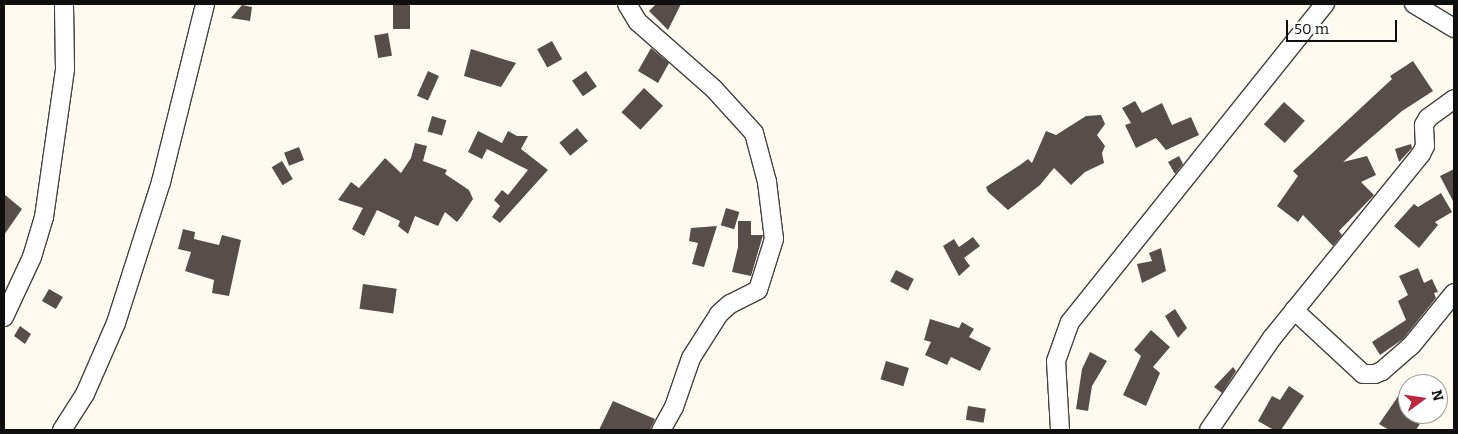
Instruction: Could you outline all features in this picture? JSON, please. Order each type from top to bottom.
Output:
[{"type":"street","points":[[4,317],[32,257],[44,217],[65,69],[64,4]]},
{"type":"street","points":[[62,430],[85,394],[116,323],[161,182],[205,4]]},
{"type":"street","points":[[627,4],[638,22],[714,89],[754,133],[767,182],[774,239],[758,290],[730,304],[719,314],[691,358],[674,407],[661,430]]},
{"type":"street","points":[[1060,430],[1056,361],[1070,322],[1325,4]]},
{"type":"street","points":[[1414,4],[1454,28]]},
{"type":"street","points":[[1209,430],[1294,310],[1422,154],[1425,146],[1424,125],[1428,118],[1454,99]]},
{"type":"street","points":[[1294,310],[1363,374],[1375,374],[1382,371],[1411,346],[1454,293]]},
{"type":"building","points":[[393,4],[410,4],[410,29],[393,29]]},
{"type":"building","points":[[656,4],[681,4],[668,30],[649,11]]},
{"type":"building","points":[[242,5],[252,7],[250,21],[231,18]]},
{"type":"building","points":[[388,33],[392,56],[378,58],[374,35]]},
{"type":"building","points":[[552,41],[562,59],[547,68],[537,49]]},
{"type":"building","points":[[651,48],[669,63],[658,83],[638,71]]},
{"type":"building","points":[[471,49],[516,63],[501,87],[464,76]]},
{"type":"building","points":[[1413,61],[1433,91],[1402,111],[1343,162],[1367,156],[1376,175],[1361,182],[1374,195],[1339,231],[1342,235],[1333,246],[1303,215],[1298,222],[1277,206],[1298,176],[1293,171],[1392,79],[1390,76]]},
{"type":"building","points":[[428,71],[439,76],[428,101],[417,96]]},
{"type":"building","points":[[586,71],[597,87],[583,96],[572,81]]},
{"type":"building","points":[[644,88],[663,106],[641,130],[621,112]]},
{"type":"building","points":[[1135,101],[1142,113],[1162,103],[1172,125],[1191,117],[1199,135],[1166,150],[1156,138],[1136,148],[1125,125],[1131,123],[1122,108]]},
{"type":"building","points":[[1284,102],[1305,121],[1285,143],[1264,124]]},
{"type":"building","points":[[1101,115],[1105,124],[1097,135],[1105,146],[1102,153],[1104,163],[1085,172],[1071,185],[1054,168],[1040,185],[1008,210],[988,192],[986,187],[1028,159],[1032,163],[1046,131],[1056,135],[1086,116]]},
{"type":"building","points":[[432,116],[446,120],[442,136],[428,131]]},
{"type":"building","points":[[577,128],[588,141],[570,156],[559,143]]},
{"type":"building","points":[[478,131],[502,143],[508,131],[517,136],[528,136],[521,149],[548,170],[500,223],[492,217],[500,206],[494,200],[502,190],[508,195],[528,170],[487,149],[482,159],[468,152]]},
{"type":"building","points":[[415,143],[427,146],[423,161],[447,170],[445,174],[469,190],[473,199],[461,217],[457,222],[445,212],[438,226],[415,216],[408,234],[398,226],[400,221],[377,210],[364,236],[352,229],[363,208],[338,200],[351,182],[359,188],[385,158],[401,173],[411,158]]},
{"type":"building","points":[[1411,144],[1412,148],[1399,162],[1395,149]]},
{"type":"building","points":[[299,147],[304,160],[289,166],[284,153]]},
{"type":"building","points":[[1179,156],[1183,164],[1175,174],[1168,162]]},
{"type":"building","points":[[282,161],[293,179],[283,185],[272,167]]},
{"type":"building","points":[[1454,169],[1454,203],[1440,176]]},
{"type":"building","points":[[1441,193],[1452,212],[1435,222],[1438,225],[1419,248],[1394,226],[1414,204],[1418,207]]},
{"type":"building","points":[[4,194],[22,209],[4,235]]},
{"type":"building","points":[[726,208],[739,212],[734,229],[721,225]]},
{"type":"building","points":[[738,221],[751,221],[751,235],[763,235],[751,276],[732,272],[738,247]]},
{"type":"building","points":[[717,226],[704,267],[692,264],[698,243],[689,241],[691,228]]},
{"type":"building","points":[[183,229],[195,232],[194,239],[219,245],[222,235],[241,240],[229,296],[212,293],[214,280],[185,271],[191,252],[178,249]]},
{"type":"building","points":[[973,237],[980,246],[964,258],[970,266],[959,276],[943,246],[954,239],[959,247]]},
{"type":"building","points":[[1161,248],[1166,271],[1142,283],[1137,264],[1152,261],[1149,253]]},
{"type":"building","points":[[1418,268],[1424,283],[1432,279],[1438,292],[1434,293],[1436,298],[1403,339],[1380,355],[1372,342],[1406,320],[1398,301],[1408,295],[1399,276]]},
{"type":"building","points":[[896,270],[914,279],[908,291],[890,282]]},
{"type":"building","points":[[363,284],[397,289],[393,313],[360,309]]},
{"type":"building","points":[[49,289],[63,297],[56,309],[42,301]]},
{"type":"building","points":[[1175,309],[1187,328],[1178,338],[1165,316]]},
{"type":"building","points":[[930,319],[959,328],[962,322],[974,329],[969,337],[991,348],[980,371],[951,357],[947,365],[925,355],[931,342],[924,340]]},
{"type":"building","points":[[20,326],[31,334],[25,344],[14,336]]},
{"type":"building","points":[[1151,330],[1170,347],[1153,367],[1160,373],[1146,406],[1123,395],[1141,356],[1134,350]]},
{"type":"building","points":[[1090,352],[1107,361],[1092,386],[1088,411],[1076,409],[1082,369]]},
{"type":"building","points":[[886,361],[909,368],[903,386],[880,379]]},
{"type":"building","points":[[1233,367],[1236,371],[1222,393],[1214,387]]},
{"type":"building","points":[[1289,386],[1304,396],[1281,430],[1274,430],[1258,421],[1272,396],[1280,400]]},
{"type":"building","points":[[1398,396],[1398,424],[1420,424],[1416,430],[1389,430],[1379,424]]},
{"type":"building","points":[[613,401],[655,419],[650,430],[599,430]]},
{"type":"building","points":[[968,406],[986,409],[984,423],[966,420]]}]
